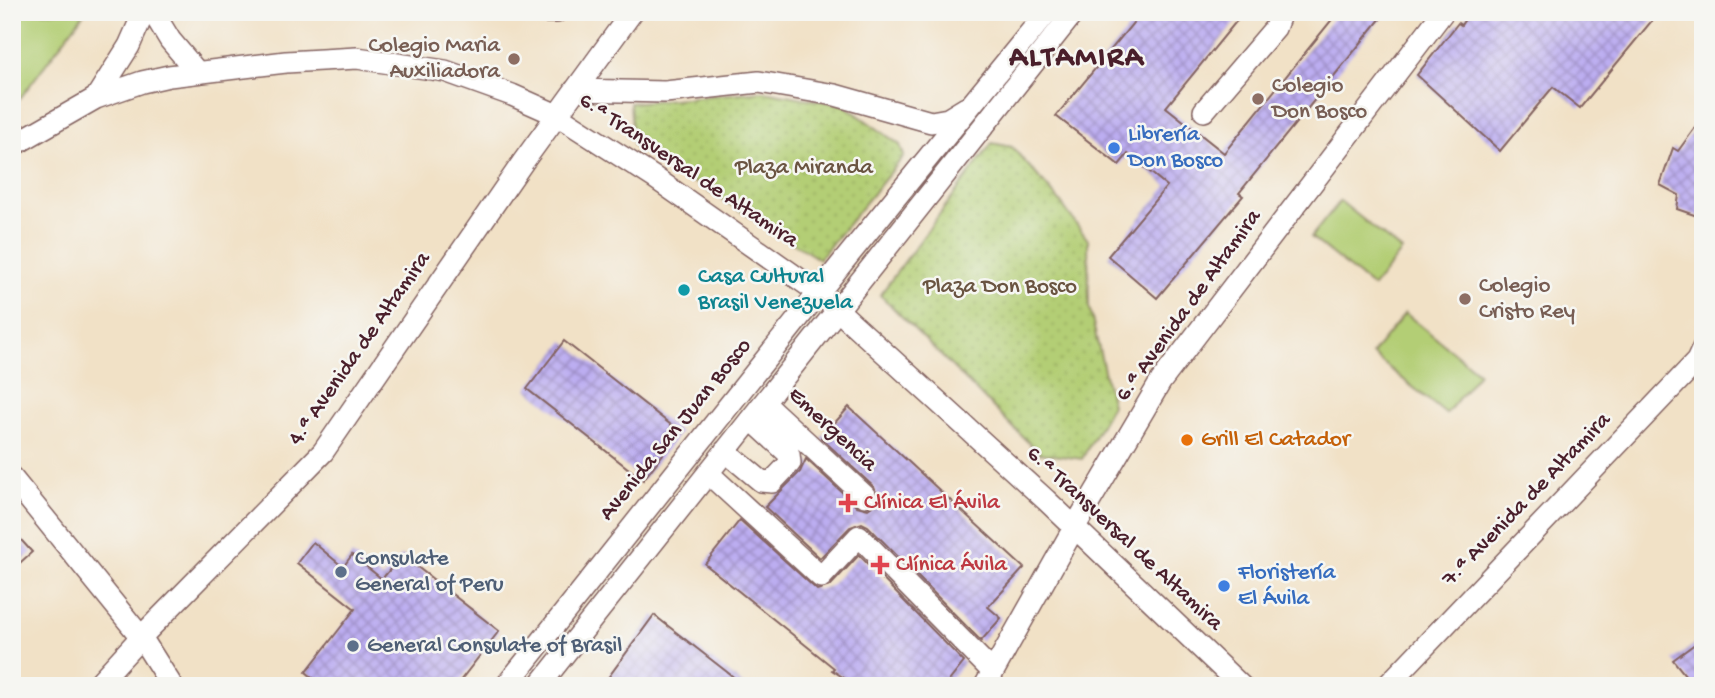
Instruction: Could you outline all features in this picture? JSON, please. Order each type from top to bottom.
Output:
[{"type":"street","points":[[96,98],[129,46],[144,12]]},
{"type":"street","points":[[153,12],[170,40],[197,72]]},
{"type":"street","points":[[546,12],[556,12]]},
{"type":"street","name":"Avenida San Juan Bosco","points":[[506,686],[1047,12]]},
{"type":"street","points":[[540,686],[1074,12]]},
{"type":"street","points":[[1204,111],[1275,28],[1281,12]]},
{"type":"street","name":"6.ª Avenida de Altamira","points":[[989,678],[1161,381],[1443,12]]},
{"type":"street","name":"4.ª Avenida de Altamira","points":[[96,686],[323,452],[629,13]]},
{"type":"street","name":"6.ª Transversal de Altamira","points":[[12,146],[96,98],[142,82],[197,72],[286,62],[358,58],[445,71],[512,95],[557,115],[655,178],[839,309],[1241,686]]},
{"type":"street","points":[[576,90],[665,92],[759,82],[835,95],[931,122],[948,118],[974,103]]},
{"type":"street","name":"7.ª Avenida de Altamira","points":[[1387,686],[1701,355]]},
{"type":"street","points":[[725,451],[761,481],[772,482],[790,463],[789,454],[758,411]]},
{"type":"street","name":"Emergencia","points":[[758,411],[865,496]]},
{"type":"street","points":[[708,473],[821,577],[859,536],[989,678]]},
{"type":"street","points":[[12,478],[141,637],[172,686]]},
{"type":"green space","points":[[18,12],[85,12],[12,109],[12,20]]},
{"type":"green space","name":"Plaza Miranda","points":[[763,91],[844,105],[900,145],[904,156],[819,259],[633,145],[630,103]]},
{"type":"green space","name":"Plaza Don Bosco","points":[[992,143],[1012,147],[1058,199],[1088,240],[1089,306],[1112,405],[1082,459],[1039,453],[880,295]]},
{"type":"green space","points":[[1340,201],[1402,251],[1373,287],[1311,237]]},
{"type":"green space","points":[[1405,313],[1479,373],[1446,414],[1372,354]]},
{"type":"building","points":[[1142,12],[1244,12],[1166,107],[1224,153],[1338,12],[1386,12],[1239,193],[1243,196],[1157,298],[1108,256],[1167,186],[1128,154],[1119,165],[1056,116]]},
{"type":"building","points":[[1470,12],[1659,12],[1580,108],[1553,87],[1500,151],[1417,75],[1458,23],[1461,25]]},
{"type":"building","points":[[1703,117],[1703,218],[1677,209],[1679,195],[1660,185],[1673,148],[1678,151]]},
{"type":"building","points":[[564,341],[680,432],[643,480],[527,389]]},
{"type":"building","points":[[849,407],[1024,568],[988,607],[1001,618],[981,641],[868,526],[862,523],[850,527],[820,558],[765,507],[800,472],[806,459],[857,506],[868,509],[875,504],[878,498],[874,487],[821,438]]},
{"type":"building","points":[[740,520],[817,590],[830,586],[859,555],[964,662],[945,686],[837,686],[844,678],[832,670],[834,668],[705,564]]},
{"type":"building","points":[[12,530],[32,552],[12,570]]},
{"type":"building","points":[[313,542],[343,567],[352,555],[382,579],[402,555],[499,631],[456,686],[323,686],[306,672],[355,609],[297,563]]},
{"type":"building","points":[[654,615],[745,686],[602,686]]},
{"type":"building","points":[[1703,638],[1703,686],[1694,686],[1673,660]]},
{"type":"place","name":"Colegio Maria Auxiliadora","points":[[514,59]]},
{"type":"place","name":"Colegio Don Bosco","points":[[1258,99]]},
{"type":"place","name":"Librería Don Bosco","points":[[1114,148]]},
{"type":"place","name":"Casa Cultural Brasil Venezuela","points":[[684,290]]},
{"type":"place","name":"Colegio Cristo Rey","points":[[1465,299]]},
{"type":"place","name":"Grill El Catador","points":[[1187,440]]},
{"type":"place","name":"Clínica El Ávila","points":[[848,503]]},
{"type":"place","name":"Clínica Ávila","points":[[880,565]]},
{"type":"place","name":"Consulate General of Peru","points":[[341,572]]},
{"type":"place","name":"Floristería El Ávila","points":[[1224,586]]},
{"type":"place","name":"General Consulate of Brasil","points":[[353,646]]},
{"type":"district","name":"ALTAMIRA","points":[[1077,59]]}]
